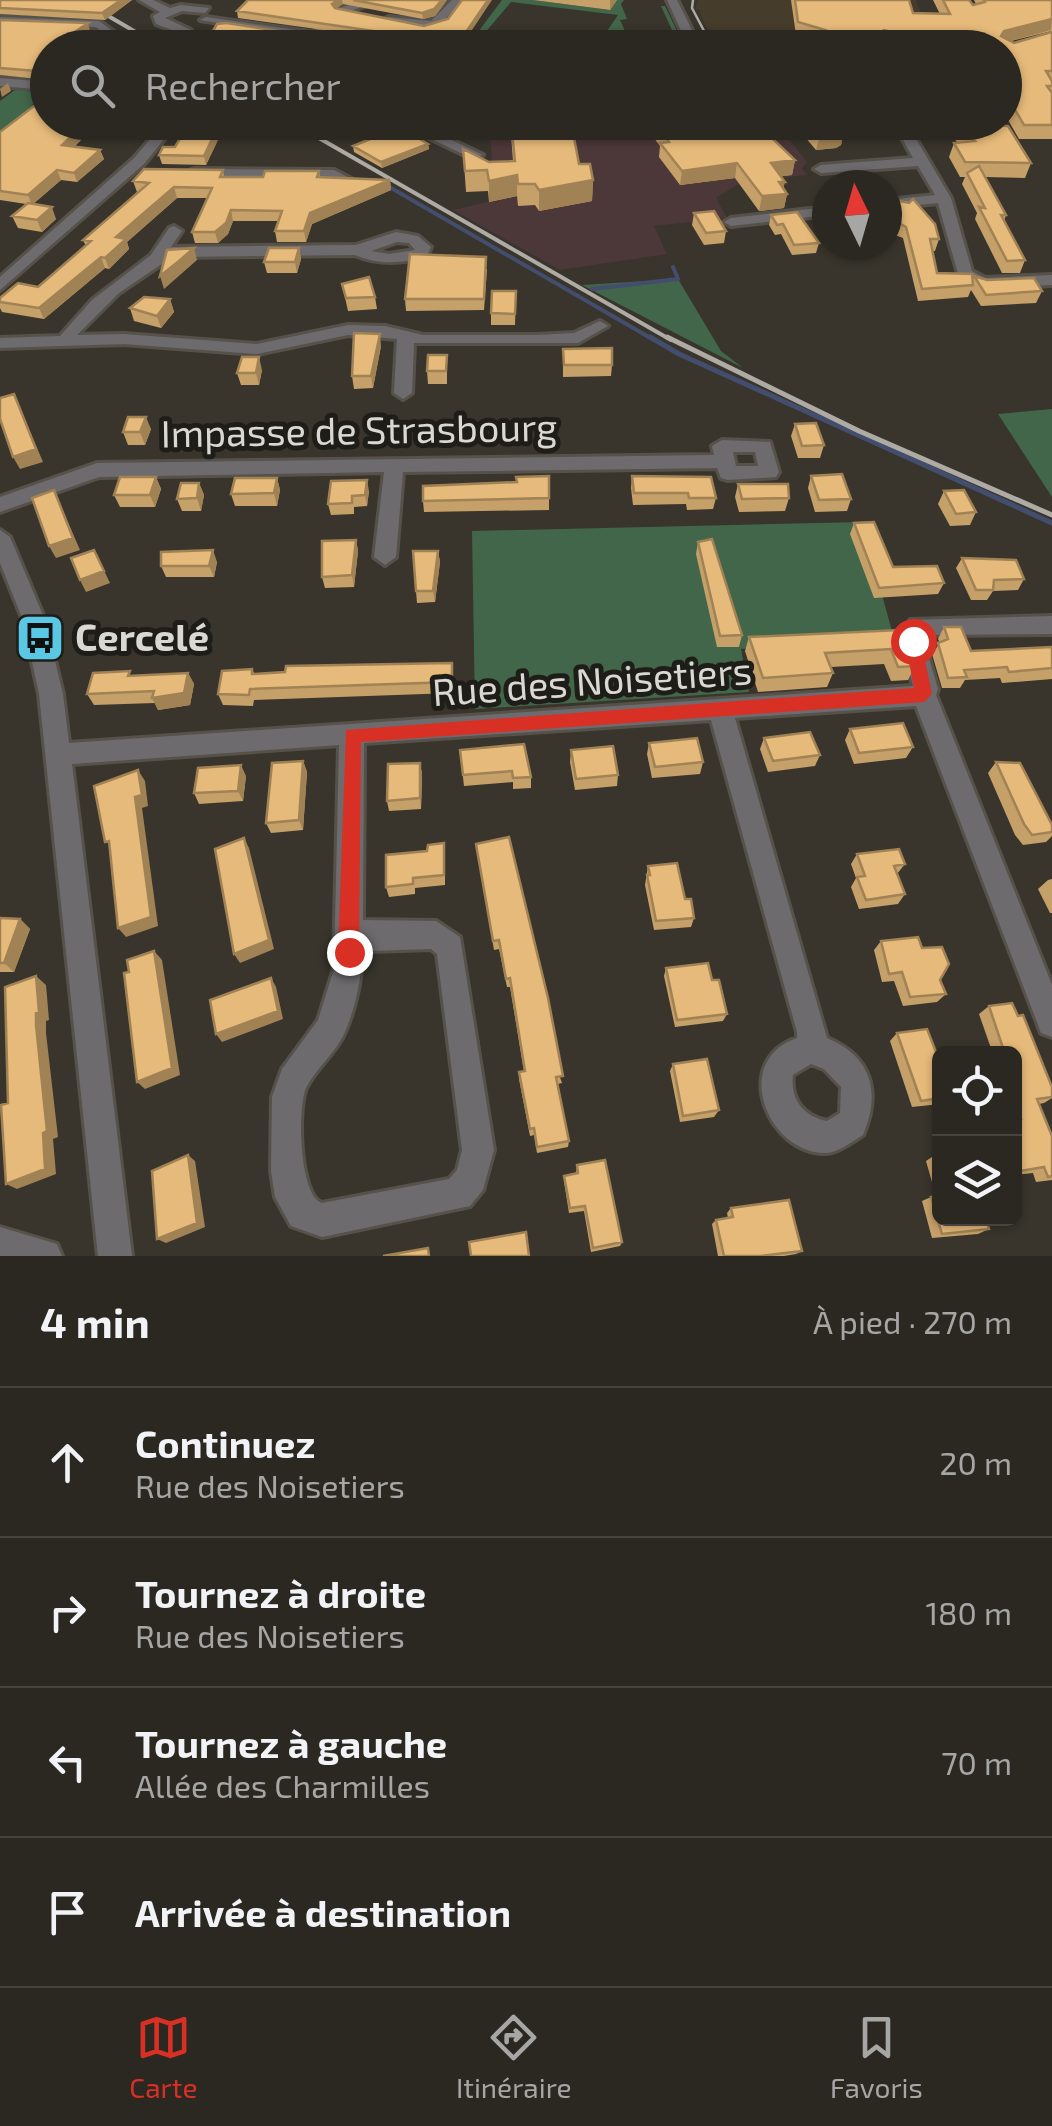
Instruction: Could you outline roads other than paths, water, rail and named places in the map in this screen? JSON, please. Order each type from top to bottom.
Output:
[{"type":"street","points":[[321,30],[342,12],[378,0]]},
{"type":"street","points":[[342,12],[423,26],[441,21],[458,0]]},
{"type":"street","points":[[672,0],[686,30]]},
{"type":"street","points":[[150,2],[166,12]]},
{"type":"street","points":[[182,30],[159,19],[166,12],[185,8],[296,30]]},
{"type":"street","points":[[171,26],[204,11]]},
{"type":"street","points":[[0,20],[100,24],[108,30]]},
{"type":"street","points":[[0,82],[30,84]]},
{"type":"street","points":[[0,285],[127,172],[156,140]]},
{"type":"street","points":[[442,140],[476,155]]},
{"type":"street","points":[[910,140],[944,198],[968,278],[982,283],[1052,280]]},
{"type":"street","points":[[821,170],[924,162]]},
{"type":"street","points":[[127,172],[154,173]]},
{"type":"street","points":[[174,173],[334,174],[354,184]]},
{"type":"street","points":[[902,202],[944,198]]},
{"type":"street","points":[[731,222],[812,213]]},
{"type":"street","points":[[66,339],[79,322],[157,256],[174,232]]},
{"type":"street","points":[[157,256],[215,249],[358,250]]},
{"type":"street","points":[[2,344],[134,339],[252,350],[348,330],[378,330],[406,338],[461,342],[564,339],[586,336],[600,326]]},
{"type":"street","points":[[403,393],[406,338]]},
{"type":"street","name":"Impasse de Strasbourg","points":[[0,505],[97,470],[726,461]]},
{"type":"street","points":[[385,556],[394,466]]},
{"type":"street","points":[[0,536],[40,638],[59,756],[115,1256]]},
{"type":"street","points":[[1052,626],[918,626],[913,641],[924,694],[1039,954],[1052,1022]]},
{"type":"street","name":"Rue des Noisetiers","points":[[59,756],[86,751],[721,711],[924,694]]},
{"type":"street","points":[[721,711],[812,1032],[810,1049]]},
{"type":"street","points":[[350,930],[370,937],[436,935],[450,947],[478,1150],[471,1178],[458,1194],[322,1220],[303,1214],[292,1197],[287,1171],[288,1097],[294,1080],[320,1046],[337,1014],[348,969],[352,735]]},
{"type":"street","points":[[0,1244],[45,1256]]},
{"type":"waterway","points":[[386,185],[654,340]]},
{"type":"waterway","points":[[592,289],[678,279],[673,267]]},
{"type":"waterway","points":[[650,337],[679,354],[1052,523]]},
{"type":"tram line","points":[[693,0],[692,8],[704,30]]},
{"type":"railway","points":[[81,0],[132,30]]},
{"type":"railway","points":[[322,140],[671,340]]},
{"type":"railway","points":[[667,337],[859,431],[1052,515]]},
{"type":"place","name":"Cercelé","points":[[40,638]]}]
